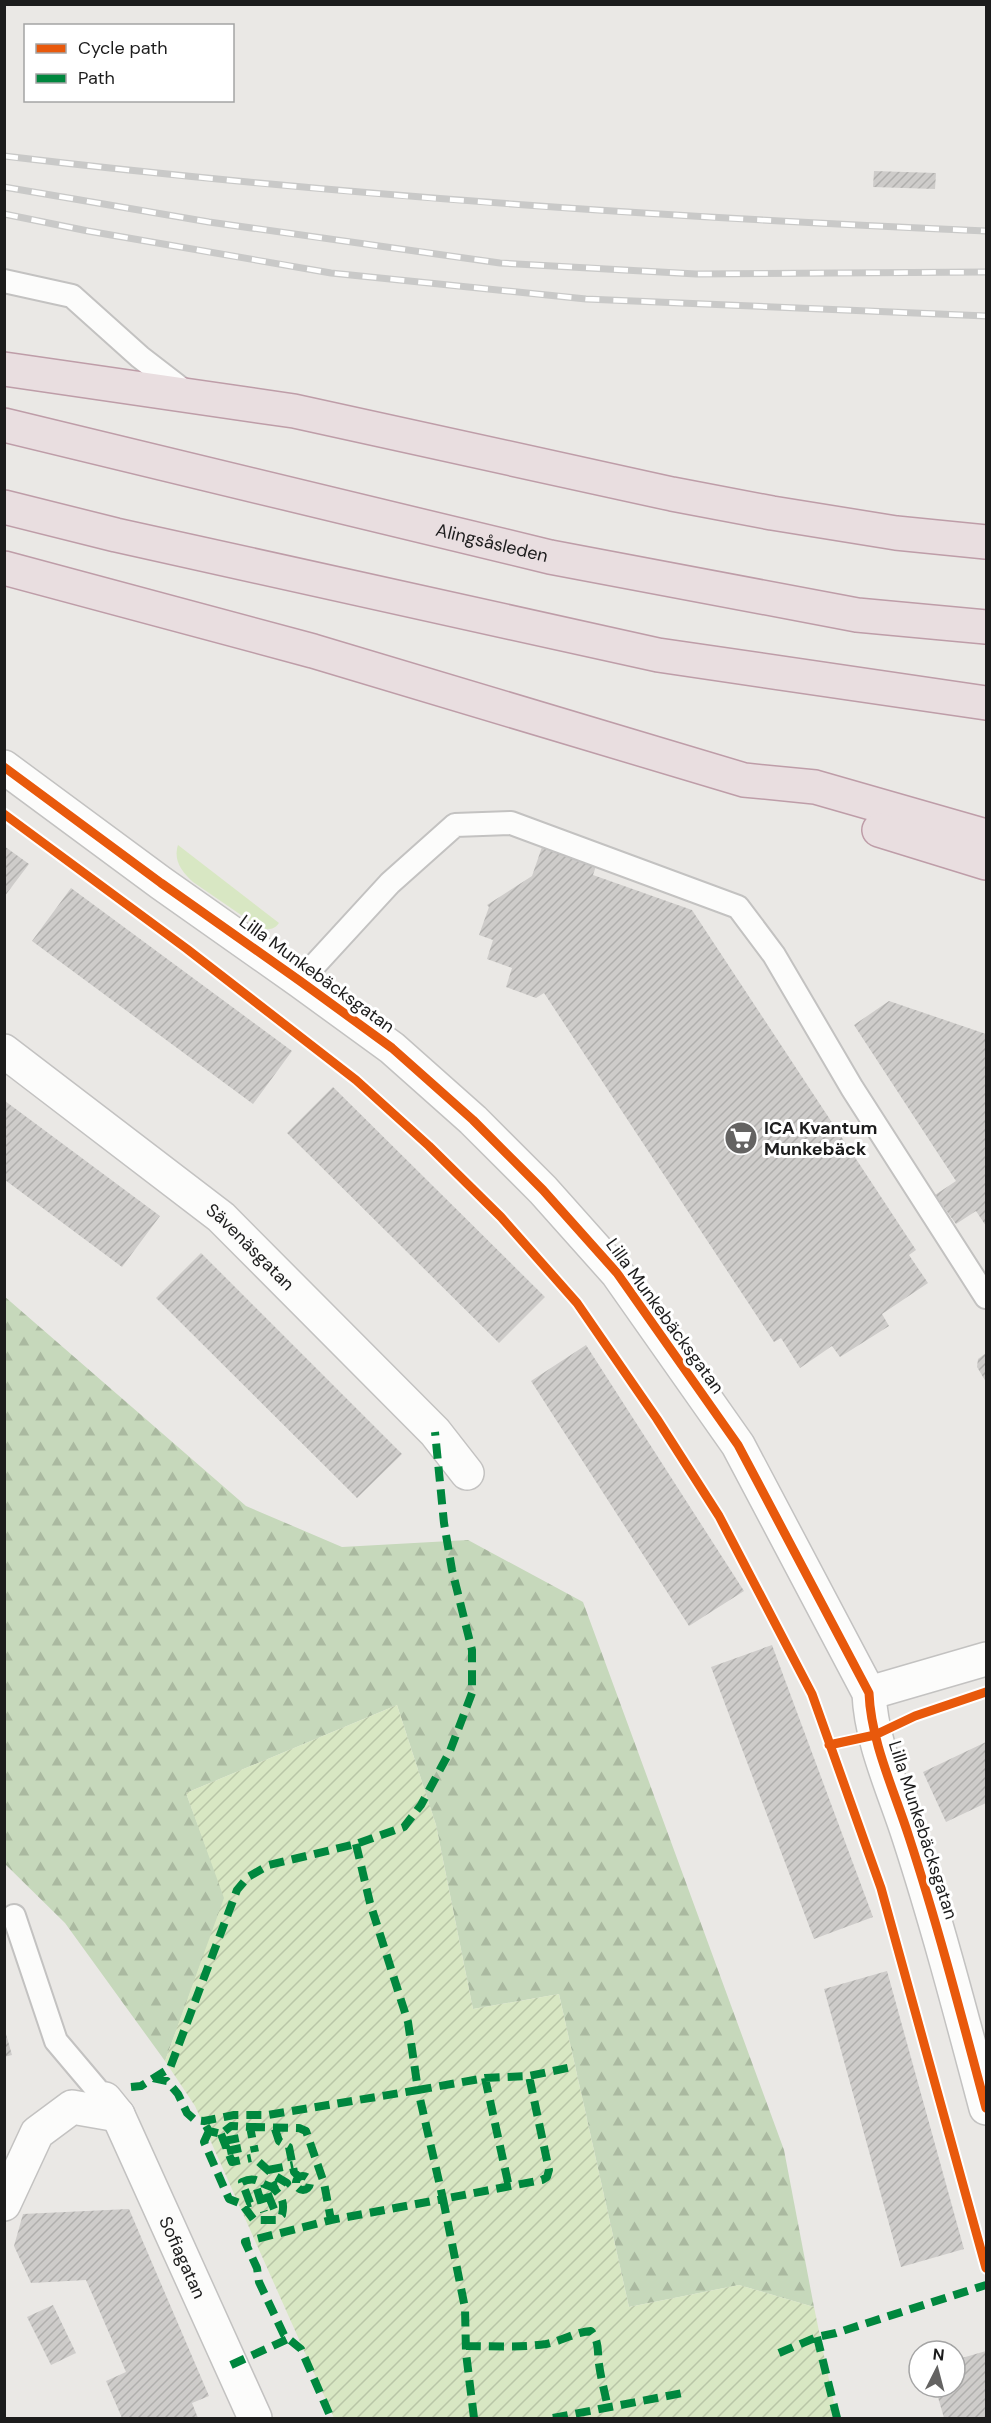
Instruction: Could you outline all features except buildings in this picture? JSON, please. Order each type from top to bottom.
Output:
[{"type":"highway","points":[[4,369],[190,394],[294,411],[672,495],[896,533],[987,542]]},
{"type":"highway","name":"Alingsåsleden","points":[[4,425],[550,557],[857,615],[987,627]]},
{"type":"highway","points":[[4,507],[116,535],[658,655],[987,703]]},
{"type":"highway","points":[[4,568],[313,651],[744,780],[808,809],[987,863]]},
{"type":"highway","points":[[744,780],[815,788],[987,836]]},
{"type":"street","name":"Lilla Munkebäcksgatan","points":[[4,767],[161,883],[392,1048],[473,1120],[543,1190],[617,1273],[738,1445],[869,1693],[870,1714],[875,1735],[910,1837],[987,2108]]},
{"type":"street","name":"Sävenäsgatan","points":[[4,1051],[221,1218],[435,1432],[467,1473]]},
{"type":"street","points":[[869,1693],[987,1659]]},
{"type":"street","points":[[4,2204],[37,2133],[72,2107],[112,2107]]},
{"type":"street","name":"Sofiagatan","points":[[112,2107],[255,2418]]},
{"type":"lane","points":[[4,281],[72,296],[140,357],[190,394]]},
{"type":"lane","name":"Lilla Munkebäcksgatan","points":[[300,981],[390,883],[455,825],[511,823],[738,907],[774,955],[852,1088],[987,1298]]},
{"type":"lane","points":[[14,1916],[56,2041],[112,2107]]},
{"type":"green space","points":[[178,845],[279,923],[271,929],[260,928],[193,882],[180,866],[177,856]]},
{"type":"green space","points":[[4,1296],[246,1506],[342,1547],[468,1540],[583,1602],[784,2150],[814,2307],[739,2285],[629,2307],[559,1994],[473,2009],[436,1825],[397,1705],[186,1793],[225,1898],[165,2061],[65,1923],[5,1864]]},
{"type":"green space","points":[[397,1705],[436,1825],[473,2009],[559,1994],[629,2307],[739,2285],[814,2307],[837,2418],[334,2418],[195,2106],[165,2061],[224,1898],[186,1793]]},
{"type":"railway","points":[[4,156],[249,182],[495,203],[740,219],[986,231]]},
{"type":"railway","points":[[4,187],[209,222],[500,263],[696,274],[986,272]]},
{"type":"railway","points":[[4,214],[88,231],[331,273],[586,299],[986,316]]},
{"type":"marked path","points":[[131,2087],[141,2086],[170,2068],[237,1890],[248,1877],[269,1865],[356,1844],[404,1827],[421,1805],[450,1751],[472,1693],[472,1650],[452,1570],[444,1523],[435,1432]]},
{"type":"marked path","points":[[356,1844],[370,1903],[408,2022],[418,2090],[485,2078],[529,2076],[572,2067]]},
{"type":"marked path","points":[[474,2418],[466,2353],[465,2308],[443,2199],[542,2180],[547,2177],[549,2170],[529,2076]]},
{"type":"marked path","points":[[153,2078],[167,2081],[178,2094],[187,2113],[195,2120],[204,2121],[234,2115],[268,2115],[418,2090],[443,2199],[331,2220],[245,2242],[257,2268],[259,2282],[284,2335],[301,2349],[331,2418]]},
{"type":"marked path","points":[[485,2078],[509,2187]]},
{"type":"marked path","points":[[206,2126],[209,2131],[221,2134],[231,2126],[250,2127],[255,2152]]},
{"type":"marked path","points":[[250,2127],[299,2128],[306,2131],[324,2183],[331,2220]]},
{"type":"marked path","points":[[275,2129],[279,2141],[289,2147],[294,2172],[299,2177]]},
{"type":"marked path","points":[[209,2131],[204,2142],[229,2199],[242,2204],[254,2220],[276,2220],[282,2215],[282,2200],[272,2187]]},
{"type":"marked path","points":[[221,2134],[232,2162],[251,2158]]},
{"type":"marked path","points":[[224,2141],[239,2138]]},
{"type":"marked path","points":[[227,2151],[241,2148]]},
{"type":"marked path","points":[[259,2162],[272,2174],[287,2183],[272,2187],[251,2179],[242,2182],[250,2203],[269,2197],[264,2184]]},
{"type":"marked path","points":[[268,2170],[293,2165]]},
{"type":"marked path","points":[[303,2176],[308,2178],[310,2183],[308,2188],[303,2190],[298,2188],[296,2183],[298,2178],[303,2176]]},
{"type":"marked path","points":[[257,2189],[264,2212]]},
{"type":"marked path","points":[[269,2197],[274,2209]]},
{"type":"marked path","points":[[779,2353],[817,2337],[986,2285]]},
{"type":"marked path","points":[[466,2346],[536,2345],[552,2343],[591,2331],[597,2343],[608,2408]]},
{"type":"marked path","points":[[817,2337],[837,2418]]},
{"type":"marked path","points":[[231,2365],[290,2338]]},
{"type":"marked path","points":[[553,2418],[688,2392]]},
{"type":"cycle path","points":[[4,767],[161,883],[392,1048],[473,1120],[543,1190],[617,1273],[738,1445],[869,1693],[874,1730],[884,1766],[930,1904],[986,2108]]},
{"type":"cycle path","points":[[4,814],[187,949],[356,1080],[429,1146],[501,1217],[577,1303],[657,1419],[719,1516],[812,1694],[881,1888],[986,2268]]},
{"type":"cycle path","points":[[829,1745],[875,1735],[915,1716],[986,1692]]},
{"type":"place","name":"ICA Kvantum Munkebäck","points":[[741,1138]]}]
